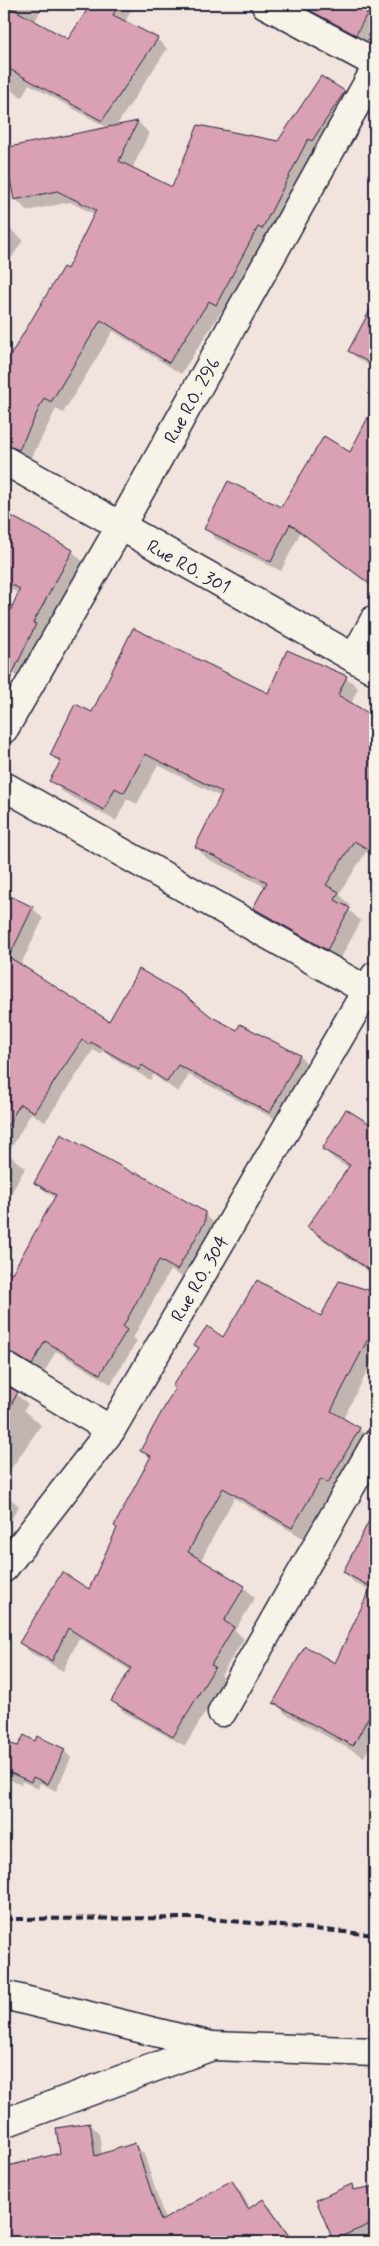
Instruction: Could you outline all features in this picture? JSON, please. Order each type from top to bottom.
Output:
[{"type":"street","points":[[265,4],[375,63]]},
{"type":"street","name":"Rue RO. 296","points":[[4,729],[120,527],[375,70]]},
{"type":"street","name":"Rue RO. 301","points":[[4,460],[364,664]]},
{"type":"street","points":[[364,664],[375,619]]},
{"type":"street","points":[[4,786],[372,987]]},
{"type":"street","name":"Rue RO. 304","points":[[4,1568],[111,1430],[372,987]]},
{"type":"street","points":[[4,1366],[111,1430]]},
{"type":"street","points":[[222,1712],[375,1444]]},
{"type":"street","points":[[4,1996],[212,2046],[375,2052]]},
{"type":"street","points":[[4,2123],[212,2046]]},
{"type":"building","points":[[4,4],[68,39],[91,4],[119,4],[113,15],[158,38],[102,121],[4,66]]},
{"type":"building","points":[[298,4],[372,4],[356,35]]},
{"type":"building","points":[[321,76],[345,91],[312,141],[308,139],[262,229],[258,227],[216,305],[209,301],[169,363],[101,320],[51,402],[44,398],[19,450],[4,444],[4,366],[63,267],[67,269],[96,210],[57,191],[14,200],[4,148],[138,121],[119,161],[172,187],[198,125],[278,141]]},
{"type":"building","points":[[375,301],[375,366],[348,351]]},
{"type":"building","points":[[375,404],[375,588],[290,524],[271,562],[204,529],[228,481],[281,507],[324,436],[350,452]]},
{"type":"building","points":[[4,512],[73,550],[33,623],[36,624],[4,692],[4,625],[20,589],[4,581]]},
{"type":"building","points":[[133,628],[268,693],[287,650],[347,676],[338,695],[375,717],[375,853],[354,841],[326,885],[339,892],[335,900],[350,908],[327,950],[253,908],[267,882],[195,847],[222,792],[145,754],[124,793],[115,788],[104,810],[49,781],[61,761],[50,755],[75,704],[92,712]]},
{"type":"building","points":[[4,893],[33,907],[9,957],[109,1021],[139,969],[183,994],[212,1017],[237,1030],[240,1024],[300,1055],[270,1113],[178,1065],[167,1082],[142,1065],[139,1070],[91,1042],[89,1045],[82,1040],[34,1112],[20,1104],[4,1132]]},
{"type":"building","points":[[346,1109],[375,1127],[375,1274],[307,1227],[350,1165],[322,1149]]},
{"type":"building","points":[[61,1134],[135,1174],[136,1172],[205,1212],[205,1222],[177,1270],[159,1260],[123,1327],[127,1330],[100,1374],[45,1341],[32,1365],[4,1350],[4,1268],[12,1273],[56,1195],[34,1183]]},
{"type":"building","points":[[257,1280],[321,1316],[339,1281],[375,1292],[375,1342],[368,1339],[331,1411],[360,1428],[328,1483],[321,1479],[292,1528],[223,1488],[188,1552],[245,1586],[224,1621],[234,1627],[211,1665],[215,1667],[173,1737],[111,1701],[131,1668],[68,1628],[52,1661],[19,1643],[62,1572],[89,1589],[117,1528],[114,1526],[151,1456],[140,1451],[175,1388],[172,1386],[199,1348],[194,1345],[207,1326],[223,1337]]},
{"type":"building","points":[[4,1384],[18,1392],[4,1418]]},
{"type":"building","points":[[375,1509],[375,1705],[353,1746],[273,1703],[305,1646],[335,1663],[371,1587],[343,1572]]},
{"type":"building","points":[[24,1735],[35,1741],[37,1736],[65,1749],[48,1784],[33,1777],[31,1782],[4,1770],[4,1742],[18,1746]]},
{"type":"building","points":[[90,2123],[95,2156],[135,2143],[161,2221],[232,2180],[248,2209],[263,2199],[293,2242],[9,2242],[4,2228],[4,2167],[60,2153],[56,2128]]},
{"type":"building","points":[[352,2184],[353,2190],[375,2186],[375,2222],[333,2240],[316,2200]]},
{"type":"railway","points":[[4,1919],[201,1918],[375,1935]]}]
